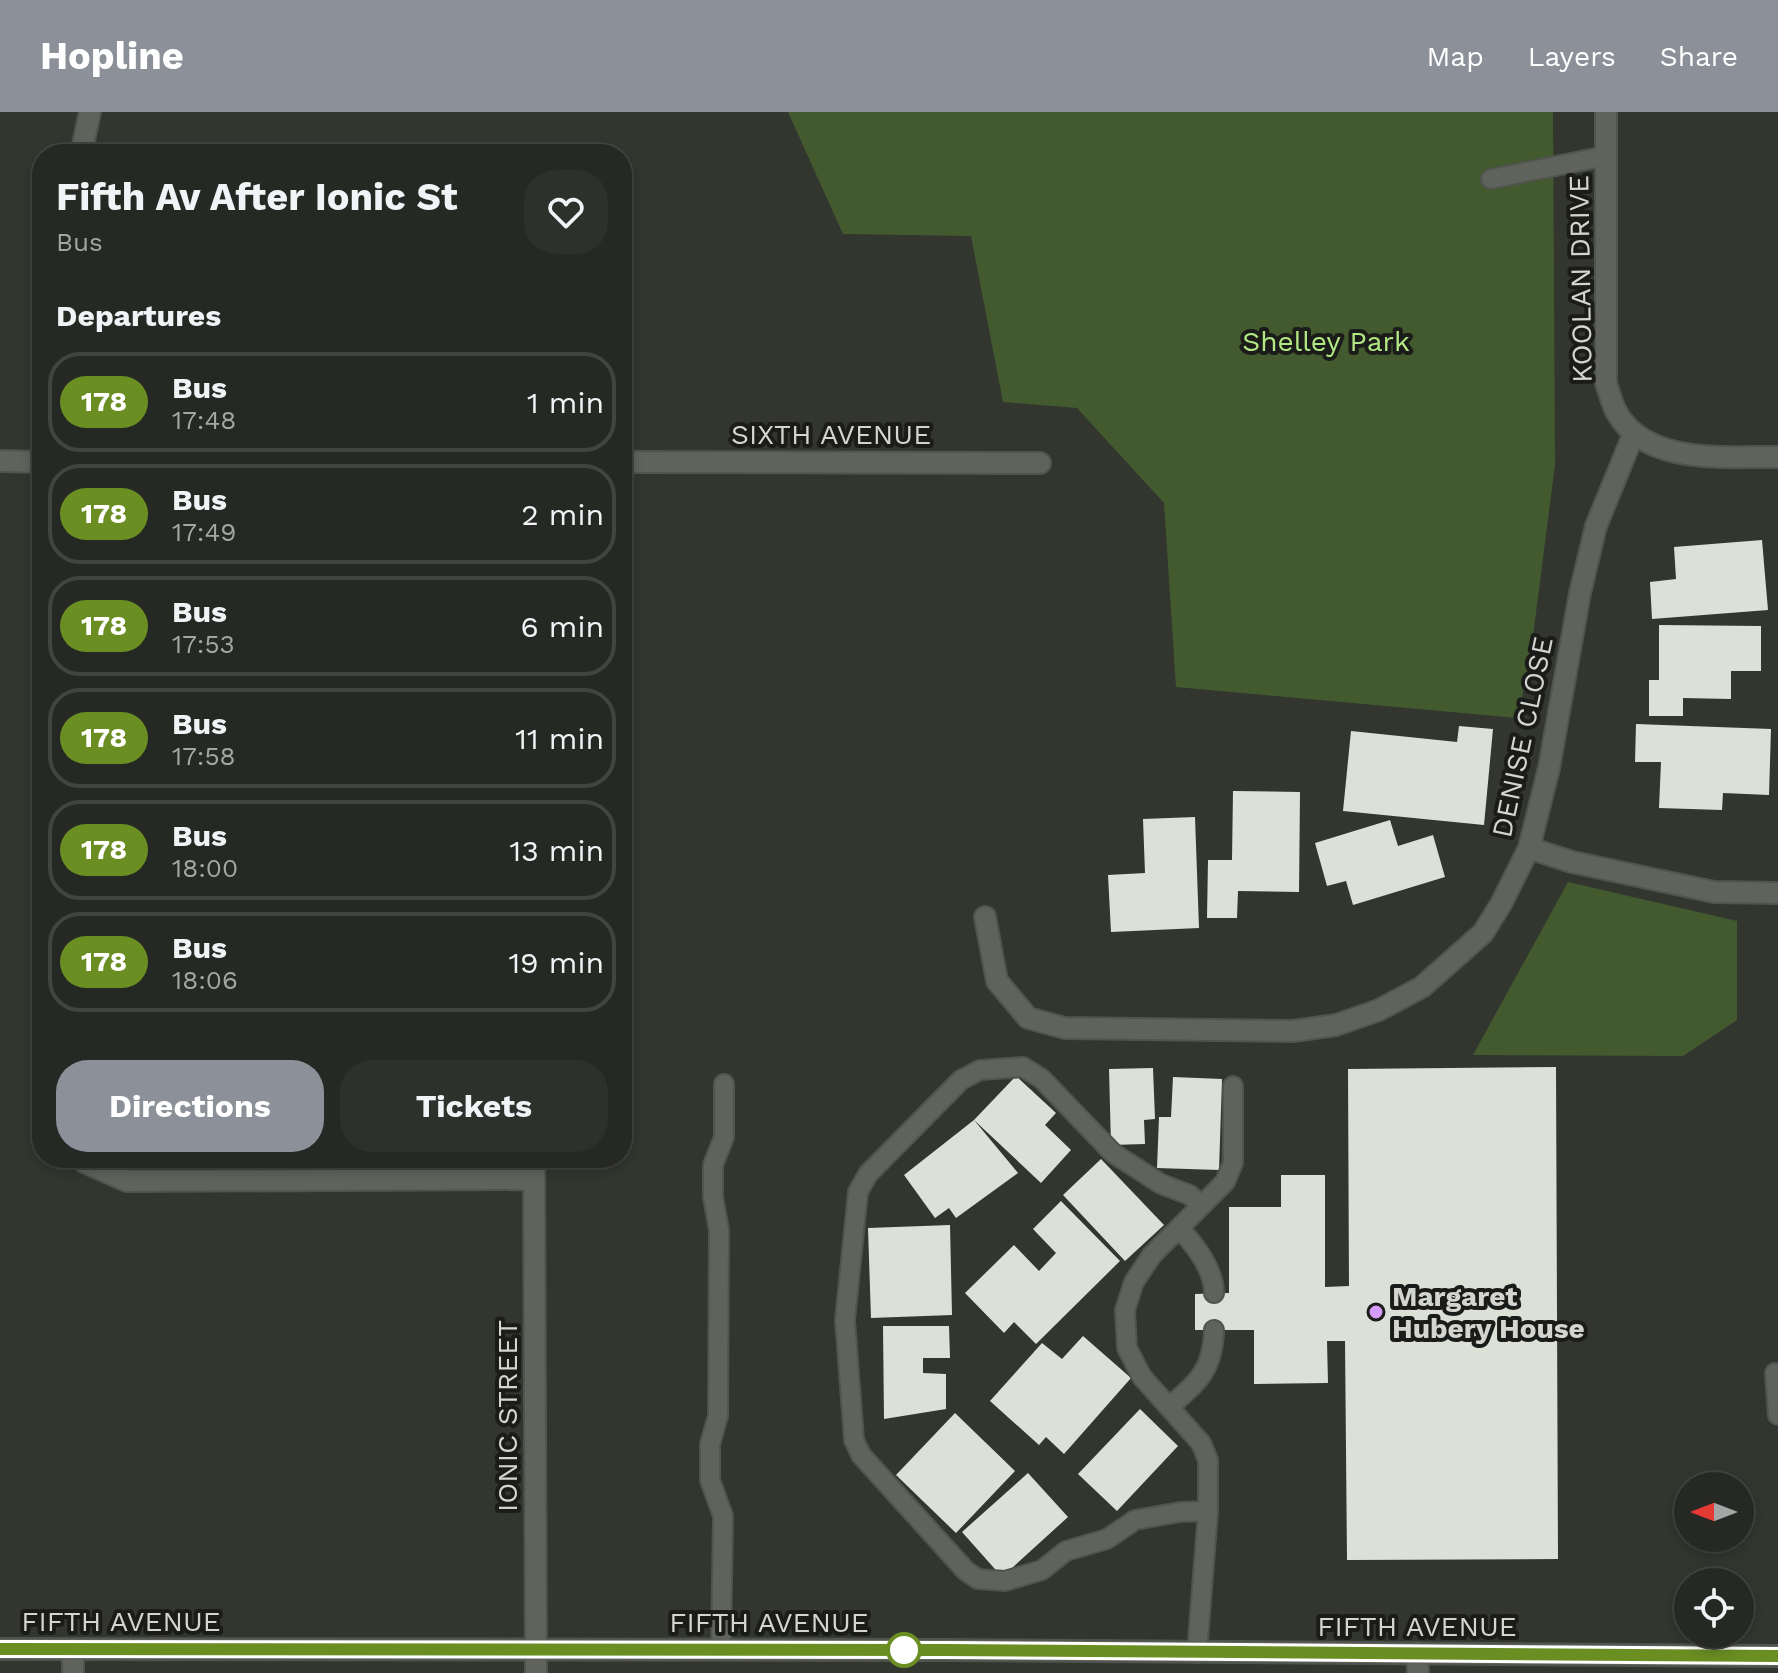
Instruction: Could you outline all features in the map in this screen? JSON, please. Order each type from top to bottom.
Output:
[{"type":"street","points":[[83,144],[90,112]]},
{"type":"street","name":"KOOLAN DRIVE","points":[[1606,112],[1606,384],[1617,414],[1634,433]]},
{"type":"street","points":[[1634,433],[1663,449],[1691,454],[1778,457]]},
{"type":"street","name":"DENISE CLOSE","points":[[985,917],[997,981],[1028,1018],[1065,1028],[1293,1031],[1336,1025],[1379,1010],[1422,987],[1483,933],[1529,848],[1549,768],[1580,593],[1593,539],[1634,433]]},
{"type":"street","points":[[0,461],[32,462]]},
{"type":"street","name":"SIXTH AVENUE","points":[[632,462],[1040,463]]},
{"type":"street","points":[[1529,848],[1572,862],[1714,892],[1778,893]]},
{"type":"street","points":[[98,1168],[127,1181],[534,1168]]},
{"type":"street","name":"IONIC STREET","points":[[534,1168],[536,1673]]},
{"type":"street","name":"FIFTH AVENUE","points":[[0,1649],[1197,1653],[1418,1663],[1778,1656]]},
{"type":"street","points":[[73,1649],[73,1673]]},
{"type":"lane","points":[[1491,179],[1606,156]]},
{"type":"lane","points":[[1201,1206],[1190,1195],[1161,1184],[1113,1153],[1042,1079],[1023,1067],[980,1070],[961,1080],[868,1174],[858,1192],[845,1320],[854,1440],[861,1455],[966,1571],[978,1579],[1005,1581],[1028,1576],[1042,1570],[1066,1551],[1107,1539],[1135,1520],[1180,1512],[1208,1511]]},
{"type":"lane","points":[[721,1650],[723,1516],[710,1480],[710,1444],[718,1416],[719,1230],[713,1197],[713,1165],[724,1137],[724,1084]]},
{"type":"lane","points":[[1197,1653],[1208,1511],[1208,1460],[1201,1443],[1142,1377],[1127,1348],[1125,1310],[1134,1282],[1152,1255],[1225,1182],[1233,1163],[1233,1086]]},
{"type":"lane","points":[[1179,1228],[1202,1257],[1214,1285],[1214,1293]]},
{"type":"lane","points":[[1169,1407],[1197,1383],[1207,1368],[1213,1350],[1214,1330]]},
{"type":"lane","points":[[1775,1373],[1778,1415]]},
{"type":"green space","name":"Shelley Park","points":[[788,112],[1553,112],[1555,465],[1529,667],[1517,718],[1176,687],[1164,503],[1077,408],[1003,402],[971,236],[843,234]]},
{"type":"green space","points":[[1568,882],[1737,921],[1737,1020],[1683,1056],[1473,1055]]},
{"type":"building","points":[[1762,540],[1768,610],[1652,619],[1650,582],[1676,579],[1674,547]]},
{"type":"building","points":[[1659,625],[1761,626],[1761,671],[1731,671],[1731,699],[1683,698],[1683,716],[1649,716],[1649,680],[1659,680]]},
{"type":"building","points":[[1636,724],[1771,729],[1769,795],[1723,793],[1722,810],[1659,808],[1661,762],[1635,762]]},
{"type":"building","points":[[1459,726],[1493,729],[1484,825],[1343,811],[1351,731],[1457,742]]},
{"type":"building","points":[[1233,791],[1300,792],[1299,892],[1238,891],[1237,918],[1207,918],[1208,860],[1232,860]]},
{"type":"building","points":[[1195,817],[1199,928],[1111,932],[1108,875],[1145,873],[1143,819]]},
{"type":"building","points":[[1390,820],[1398,846],[1433,835],[1445,877],[1353,905],[1346,881],[1327,886],[1315,843]]},
{"type":"building","name":"Margaret Hubery House","points":[[1556,1067],[1558,1559],[1347,1560],[1345,1341],[1327,1341],[1328,1383],[1254,1384],[1254,1330],[1195,1330],[1195,1294],[1229,1293],[1229,1207],[1281,1207],[1281,1175],[1325,1175],[1325,1287],[1349,1286],[1348,1069]]},
{"type":"building","points":[[1153,1068],[1155,1119],[1144,1120],[1145,1144],[1111,1145],[1109,1069]]},
{"type":"building","points":[[1016,1076],[1056,1113],[1045,1125],[1071,1150],[1041,1183],[974,1120]]},
{"type":"building","points":[[1173,1077],[1222,1079],[1219,1170],[1157,1168],[1159,1117],[1171,1117]]},
{"type":"building","points":[[974,1120],[1018,1173],[956,1218],[949,1208],[935,1218],[904,1175]]},
{"type":"building","points":[[1101,1159],[1164,1225],[1125,1261],[1063,1195]]},
{"type":"building","points":[[1061,1201],[1120,1261],[1036,1344],[1014,1322],[1004,1333],[965,1293],[1014,1245],[1039,1271],[1056,1253],[1033,1229]]},
{"type":"building","points":[[950,1225],[952,1315],[871,1318],[868,1228]]},
{"type":"building","points":[[883,1326],[949,1326],[950,1358],[923,1358],[923,1373],[946,1374],[946,1409],[884,1419]]},
{"type":"building","points":[[1083,1336],[1131,1378],[1064,1454],[1046,1437],[1039,1445],[990,1401],[1042,1343],[1062,1359]]},
{"type":"building","points":[[1140,1409],[1178,1446],[1117,1511],[1078,1474]]},
{"type":"building","points":[[955,1413],[1015,1471],[956,1533],[896,1475]]},
{"type":"building","points":[[1028,1473],[1068,1517],[1002,1577],[962,1532]]},
{"type":"bus line","name":"178","points":[[0,1649],[945,1650],[1778,1656]]},
{"type":"place","name":"Margaret Hubery House","points":[[1376,1312]]}]
